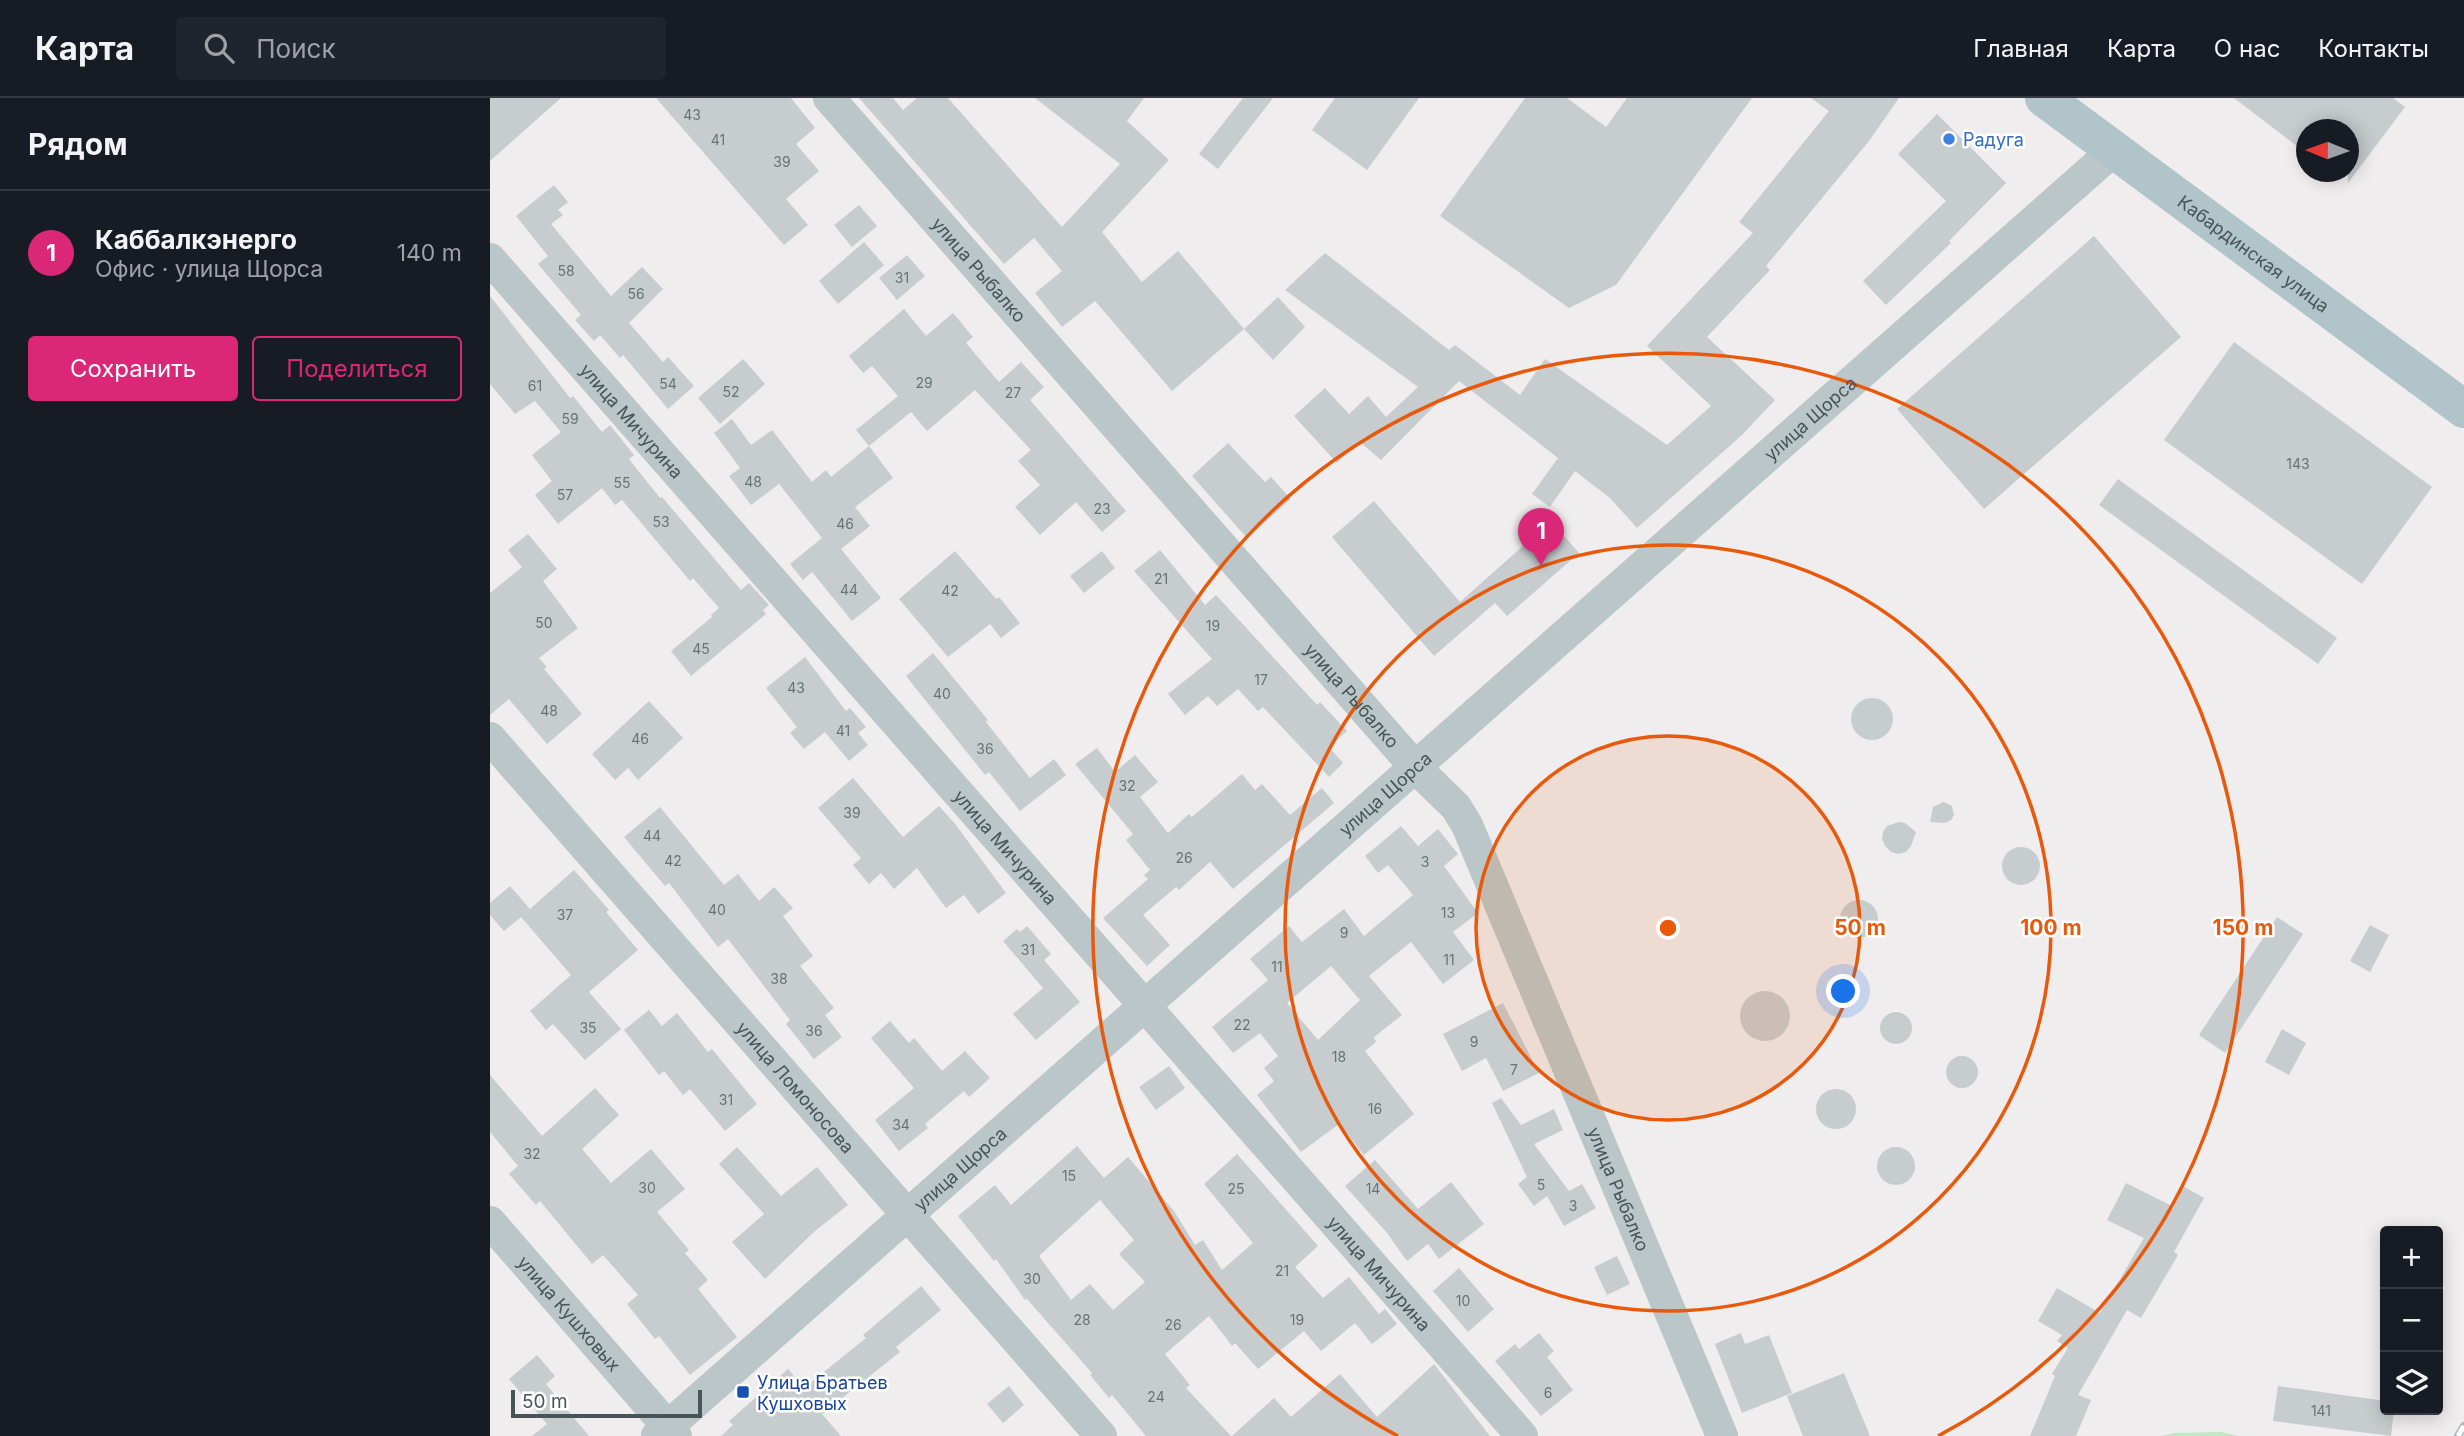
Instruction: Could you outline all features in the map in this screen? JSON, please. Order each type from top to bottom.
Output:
[{"type":"main road","name":"Кабардинская улица","points":[[2044,98],[2464,409]]},
{"type":"street","name":"улица Рыбалко","points":[[829,98],[1416,768],[1456,807],[1467,825],[1722,1436]]},
{"type":"street","name":"улица Щорса","points":[[667,1433],[1145,1004],[1416,768],[2113,151]]},
{"type":"street","name":"улица Мичурина","points":[[490,259],[1522,1436]]},
{"type":"street","name":"улица Ломоносова","points":[[490,738],[1101,1436]]},
{"type":"street","name":"улица Кушховых","points":[[490,1222],[667,1433]]},
{"type":"green space","points":[[2221,1432],[2239,1436],[2161,1436],[2174,1433]]},
{"type":"building","points":[[490,98],[561,98],[490,161]]},
{"type":"building","points":[[656,98],[791,98],[815,128],[796,144],[819,171],[786,199],[808,225],[784,245]]},
{"type":"building","points":[[859,98],[893,98],[903,110],[917,98],[948,98],[1062,227],[1120,164],[1035,98],[1144,98],[1127,121],[1169,160],[1102,232],[1142,282],[1178,251],[1244,329],[1172,391],[1095,301],[1062,327],[1035,293],[1062,271],[1034,238],[1004,264]]},
{"type":"building","points":[[1243,98],[1273,98],[1218,169],[1199,154]]},
{"type":"building","points":[[1335,98],[1419,98],[1367,170],[1312,130]]},
{"type":"building","points":[[1525,98],[1567,98],[1606,127],[1627,98],[1752,98],[1616,285],[1569,308],[1440,216]]},
{"type":"building","points":[[1811,98],[1899,98],[1869,141],[1766,266],[1770,270],[1707,337],[1775,400],[1742,435],[1637,528],[1610,498],[1575,471],[1550,507],[1532,494],[1558,458],[1459,381],[1381,460],[1360,442],[1337,463],[1294,416],[1325,388],[1349,414],[1368,396],[1386,417],[1418,387],[1285,290],[1325,253],[1449,350],[1455,345],[1520,395],[1545,359],[1667,445],[1711,406],[1647,346],[1753,233],[1739,222],[1829,111]]},
{"type":"building","points":[[2234,98],[2393,98],[2405,107],[2359,168],[2359,119],[2296,119],[2296,145]]},
{"type":"building","points":[[1937,114],[2006,183],[1949,241],[1951,243],[1886,305],[1863,281],[1946,201],[1898,154]]},
{"type":"building","points":[[554,185],[568,202],[558,210],[563,215],[551,224],[611,296],[642,267],[663,289],[629,323],[663,362],[668,357],[694,386],[668,409],[623,355],[620,358],[600,335],[594,341],[575,320],[581,315],[538,264],[548,256],[516,216]]},
{"type":"building","points":[[859,205],[877,226],[852,247],[834,225]]},
{"type":"building","points":[[2094,236],[2181,337],[1984,509],[1897,409]]},
{"type":"building","points":[[864,242],[884,265],[838,304],[819,281]]},
{"type":"building","points":[[907,255],[925,276],[897,300],[879,278]]},
{"type":"building","points":[[490,296],[570,398],[573,396],[602,432],[610,425],[634,455],[629,459],[741,590],[749,583],[769,605],[763,610],[766,614],[691,676],[671,651],[719,608],[693,578],[690,581],[622,500],[615,505],[602,488],[558,524],[535,495],[552,481],[532,455],[561,432],[535,401],[515,414],[490,384]]},
{"type":"building","points":[[1278,297],[1305,327],[1273,360],[1244,329]]},
{"type":"building","points":[[904,309],[926,336],[953,313],[973,337],[966,343],[999,382],[1021,362],[1044,387],[1030,400],[1126,511],[1102,532],[1076,502],[1040,535],[1015,507],[1040,485],[1018,461],[1031,450],[975,390],[927,431],[911,412],[869,446],[856,430],[898,396],[872,366],[863,373],[849,356]]},
{"type":"building","points":[[2234,342],[2432,487],[2362,584],[2164,440]]},
{"type":"building","points":[[743,359],[765,384],[720,424],[698,398]]},
{"type":"building","points":[[732,419],[751,445],[772,430],[812,482],[826,470],[831,477],[869,446],[893,478],[855,507],[870,526],[841,549],[881,598],[852,621],[812,572],[803,580],[790,564],[822,538],[779,484],[751,505],[729,476],[740,468],[714,433]]},
{"type":"building","points":[[1228,443],[1265,482],[1271,477],[1291,499],[1247,538],[1192,476]]},
{"type":"building","points":[[2118,479],[2337,638],[2318,664],[2099,505]]},
{"type":"building","points":[[1374,501],[1460,602],[1551,521],[1579,553],[1507,616],[1495,603],[1434,656],[1332,537]]},
{"type":"building","points":[[528,534],[557,569],[543,581],[578,628],[539,658],[547,667],[544,669],[582,714],[547,744],[509,699],[490,715],[490,593],[522,567],[508,550]]},
{"type":"building","points":[[1160,550],[1205,605],[1216,595],[1317,705],[1320,702],[1347,731],[1329,747],[1343,763],[1329,777],[1263,707],[1258,711],[1238,689],[1217,706],[1208,696],[1185,715],[1168,694],[1212,659],[1134,571]]},
{"type":"building","points":[[955,551],[1020,623],[1001,638],[990,624],[948,657],[899,599]]},
{"type":"building","points":[[1102,551],[1115,568],[1084,593],[1070,576]]},
{"type":"building","points":[[933,653],[988,720],[986,722],[1030,778],[1054,759],[1066,775],[1020,811],[989,772],[985,775],[906,676]]},
{"type":"building","points":[[805,657],[846,711],[850,708],[866,727],[858,733],[868,745],[849,761],[825,732],[804,749],[790,733],[797,727],[766,688]]},
{"type":"building","points":[[1872,698],[1887,704],[1893,719],[1887,734],[1872,740],[1857,734],[1851,719],[1857,704]]},
{"type":"building","points":[[649,701],[683,738],[638,780],[628,768],[615,780],[592,754]]},
{"type":"building","points":[[1097,748],[1115,772],[1135,755],[1158,782],[1140,797],[1168,833],[1189,814],[1192,817],[1242,774],[1255,790],[1262,784],[1290,815],[1322,788],[1334,803],[1233,889],[1210,862],[1179,890],[1176,887],[1143,915],[1170,945],[1147,966],[1103,918],[1148,879],[1144,875],[1150,870],[1126,840],[1133,834],[1075,764]]},
{"type":"building","points":[[853,778],[903,837],[939,806],[1006,893],[978,914],[964,895],[946,908],[917,868],[894,889],[881,873],[869,884],[853,865],[861,858],[818,808]]},
{"type":"building","points":[[1943,802],[1952,806],[1954,815],[1951,820],[1945,823],[1930,822],[1933,807]]},
{"type":"building","points":[[660,807],[724,885],[738,874],[759,901],[774,887],[793,908],[783,916],[813,956],[800,966],[834,1008],[825,1015],[842,1037],[814,1059],[786,1024],[790,1020],[728,939],[718,947],[669,883],[665,886],[624,837]]},
{"type":"building","points":[[1905,823],[1916,832],[1911,846],[1906,852],[1898,854],[1891,852],[1882,839],[1887,826]]},
{"type":"building","points":[[1401,826],[1418,846],[1438,829],[1458,854],[1444,866],[1478,913],[1453,932],[1474,960],[1443,984],[1411,942],[1369,976],[1402,1015],[1374,1037],[1376,1042],[1365,1051],[1414,1114],[1364,1155],[1339,1124],[1301,1152],[1257,1095],[1274,1081],[1264,1068],[1278,1056],[1260,1033],[1233,1053],[1212,1027],[1268,980],[1250,959],[1289,926],[1302,942],[1344,909],[1364,936],[1413,895],[1388,865],[1378,873],[1365,856]],"holes":[[[1331,966],[1360,1000],[1318,1040],[1287,1003]]]},
{"type":"building","points":[[2021,847],[2034,853],[2040,866],[2034,879],[2021,885],[2008,879],[2002,866],[2008,853]]},
{"type":"building","points":[[574,870],[609,910],[606,912],[638,950],[589,992],[621,1029],[585,1060],[553,1024],[546,1030],[530,1011],[571,975],[521,917],[504,931],[490,915],[490,903],[510,886],[530,909]]},
{"type":"building","points":[[1859,900],[1872,906],[1878,919],[1872,932],[1859,938],[1846,932],[1840,919],[1846,906]]},
{"type":"building","points":[[2277,917],[2303,934],[2225,1053],[2199,1035]]},
{"type":"building","points":[[2370,925],[2389,935],[2370,972],[2350,961]]},
{"type":"building","points":[[1027,926],[1051,954],[1044,960],[1080,1002],[1036,1040],[1013,1014],[1043,988],[1003,941],[1017,929],[1020,932]]},
{"type":"building","points":[[1765,991],[1783,998],[1790,1016],[1783,1034],[1765,1041],[1747,1034],[1740,1016],[1747,998]]},
{"type":"building","points":[[1503,1003],[1539,1073],[1503,1091],[1486,1058],[1462,1071],[1443,1034]]},
{"type":"building","points":[[649,1010],[662,1026],[677,1013],[708,1052],[712,1049],[757,1104],[725,1131],[690,1089],[683,1095],[664,1071],[659,1075],[624,1030]]},
{"type":"building","points":[[1896,1012],[1908,1016],[1912,1028],[1908,1040],[1896,1044],[1884,1040],[1880,1028],[1884,1016]]},
{"type":"building","points":[[890,1021],[909,1043],[914,1038],[942,1071],[965,1051],[990,1078],[969,1097],[964,1091],[925,1124],[928,1128],[899,1151],[875,1120],[914,1088],[871,1038]]},
{"type":"building","points":[[2282,1029],[2306,1043],[2289,1075],[2265,1062]]},
{"type":"building","points":[[1962,1056],[1973,1061],[1978,1072],[1973,1083],[1962,1088],[1951,1083],[1946,1072],[1951,1061]]},
{"type":"building","points":[[1169,1066],[1185,1088],[1156,1110],[1139,1087]]},
{"type":"building","points":[[490,1075],[542,1136],[595,1088],[619,1115],[582,1149],[611,1183],[651,1149],[685,1189],[657,1212],[689,1250],[685,1253],[708,1280],[698,1289],[737,1337],[690,1375],[659,1336],[655,1339],[627,1304],[638,1295],[603,1255],[592,1264],[540,1201],[536,1205],[509,1174],[518,1166],[490,1132]]},
{"type":"building","points":[[1836,1089],[1850,1095],[1856,1109],[1850,1123],[1836,1129],[1822,1123],[1816,1109],[1822,1095]]},
{"type":"building","points":[[1501,1098],[1521,1125],[1554,1109],[1563,1130],[1534,1144],[1569,1191],[1582,1184],[1596,1208],[1564,1226],[1547,1196],[1534,1206],[1518,1184],[1527,1177],[1492,1103]]},
{"type":"building","points":[[1077,1146],[1104,1178],[1128,1157],[1174,1211],[1195,1245],[1203,1240],[1222,1270],[1253,1243],[1204,1184],[1237,1154],[1318,1246],[1295,1267],[1323,1298],[1349,1277],[1379,1314],[1385,1309],[1397,1324],[1372,1344],[1355,1323],[1321,1351],[1304,1331],[1258,1369],[1235,1343],[1232,1346],[1209,1316],[1165,1354],[1190,1385],[1186,1388],[1231,1436],[1146,1436],[1112,1395],[1109,1398],[1090,1375],[1092,1373],[1027,1299],[1025,1300],[996,1259],[994,1261],[958,1216],[995,1185],[1011,1205]],"holes":[[[1100,1200],[1134,1240],[1119,1254],[1145,1282],[1113,1310],[1090,1284],[1071,1300],[1039,1256]]]},
{"type":"building","points":[[737,1147],[781,1196],[817,1167],[848,1205],[815,1231],[765,1279],[732,1242],[764,1214],[719,1164]]},
{"type":"building","points":[[1896,1147],[1909,1153],[1915,1166],[1909,1179],[1896,1185],[1883,1179],[1877,1166],[1883,1153]]},
{"type":"building","points":[[1375,1160],[1418,1209],[1451,1182],[1484,1224],[1439,1259],[1428,1244],[1407,1261],[1387,1233],[1345,1186]]},
{"type":"building","points":[[2126,1183],[2172,1206],[2183,1186],[2204,1198],[2174,1252],[2178,1255],[2141,1318],[2127,1310],[2078,1395],[2091,1400],[2076,1436],[2030,1436],[2055,1376],[2052,1374],[2068,1348],[2057,1341],[2062,1335],[2038,1321],[2057,1288],[2100,1313],[2144,1238],[2107,1220]]},
{"type":"building","points":[[1617,1256],[1630,1284],[1607,1295],[1594,1267]]},
{"type":"building","points":[[1459,1268],[1494,1309],[1468,1332],[1433,1291]]},
{"type":"building","points":[[921,1286],[941,1310],[896,1347],[900,1352],[822,1414],[841,1436],[721,1436],[733,1425],[729,1421],[788,1369],[804,1388],[866,1338],[863,1335]]},
{"type":"building","points":[[1539,1333],[1554,1351],[1547,1357],[1573,1390],[1541,1416],[1495,1361],[1515,1344],[1519,1349]]},
{"type":"building","points":[[1741,1333],[1745,1344],[1769,1335],[1792,1393],[1742,1413],[1715,1344]]},
{"type":"building","points":[[537,1355],[555,1376],[546,1384],[589,1436],[532,1436],[547,1424],[509,1379]]},
{"type":"building","points":[[1434,1364],[1490,1436],[1232,1436],[1274,1398],[1291,1417],[1340,1374],[1377,1417]]},
{"type":"building","points":[[1844,1373],[1870,1436],[1803,1436],[1787,1396]]},
{"type":"building","points":[[1009,1386],[1024,1405],[1003,1423],[987,1404]]},
{"type":"building","points":[[2278,1386],[2380,1400],[2380,1415],[2393,1415],[2391,1436],[2273,1421]]},
{"type":"railway","points":[[2458,1436],[2464,1426]]},
{"type":"place","name":"Радуга","points":[[1949,139]]},
{"type":"place","name":"Каббалкэнерго","points":[[1541,566]]},
{"type":"place","name":"Улица Братьев Кушховых","points":[[743,1392]]}]
